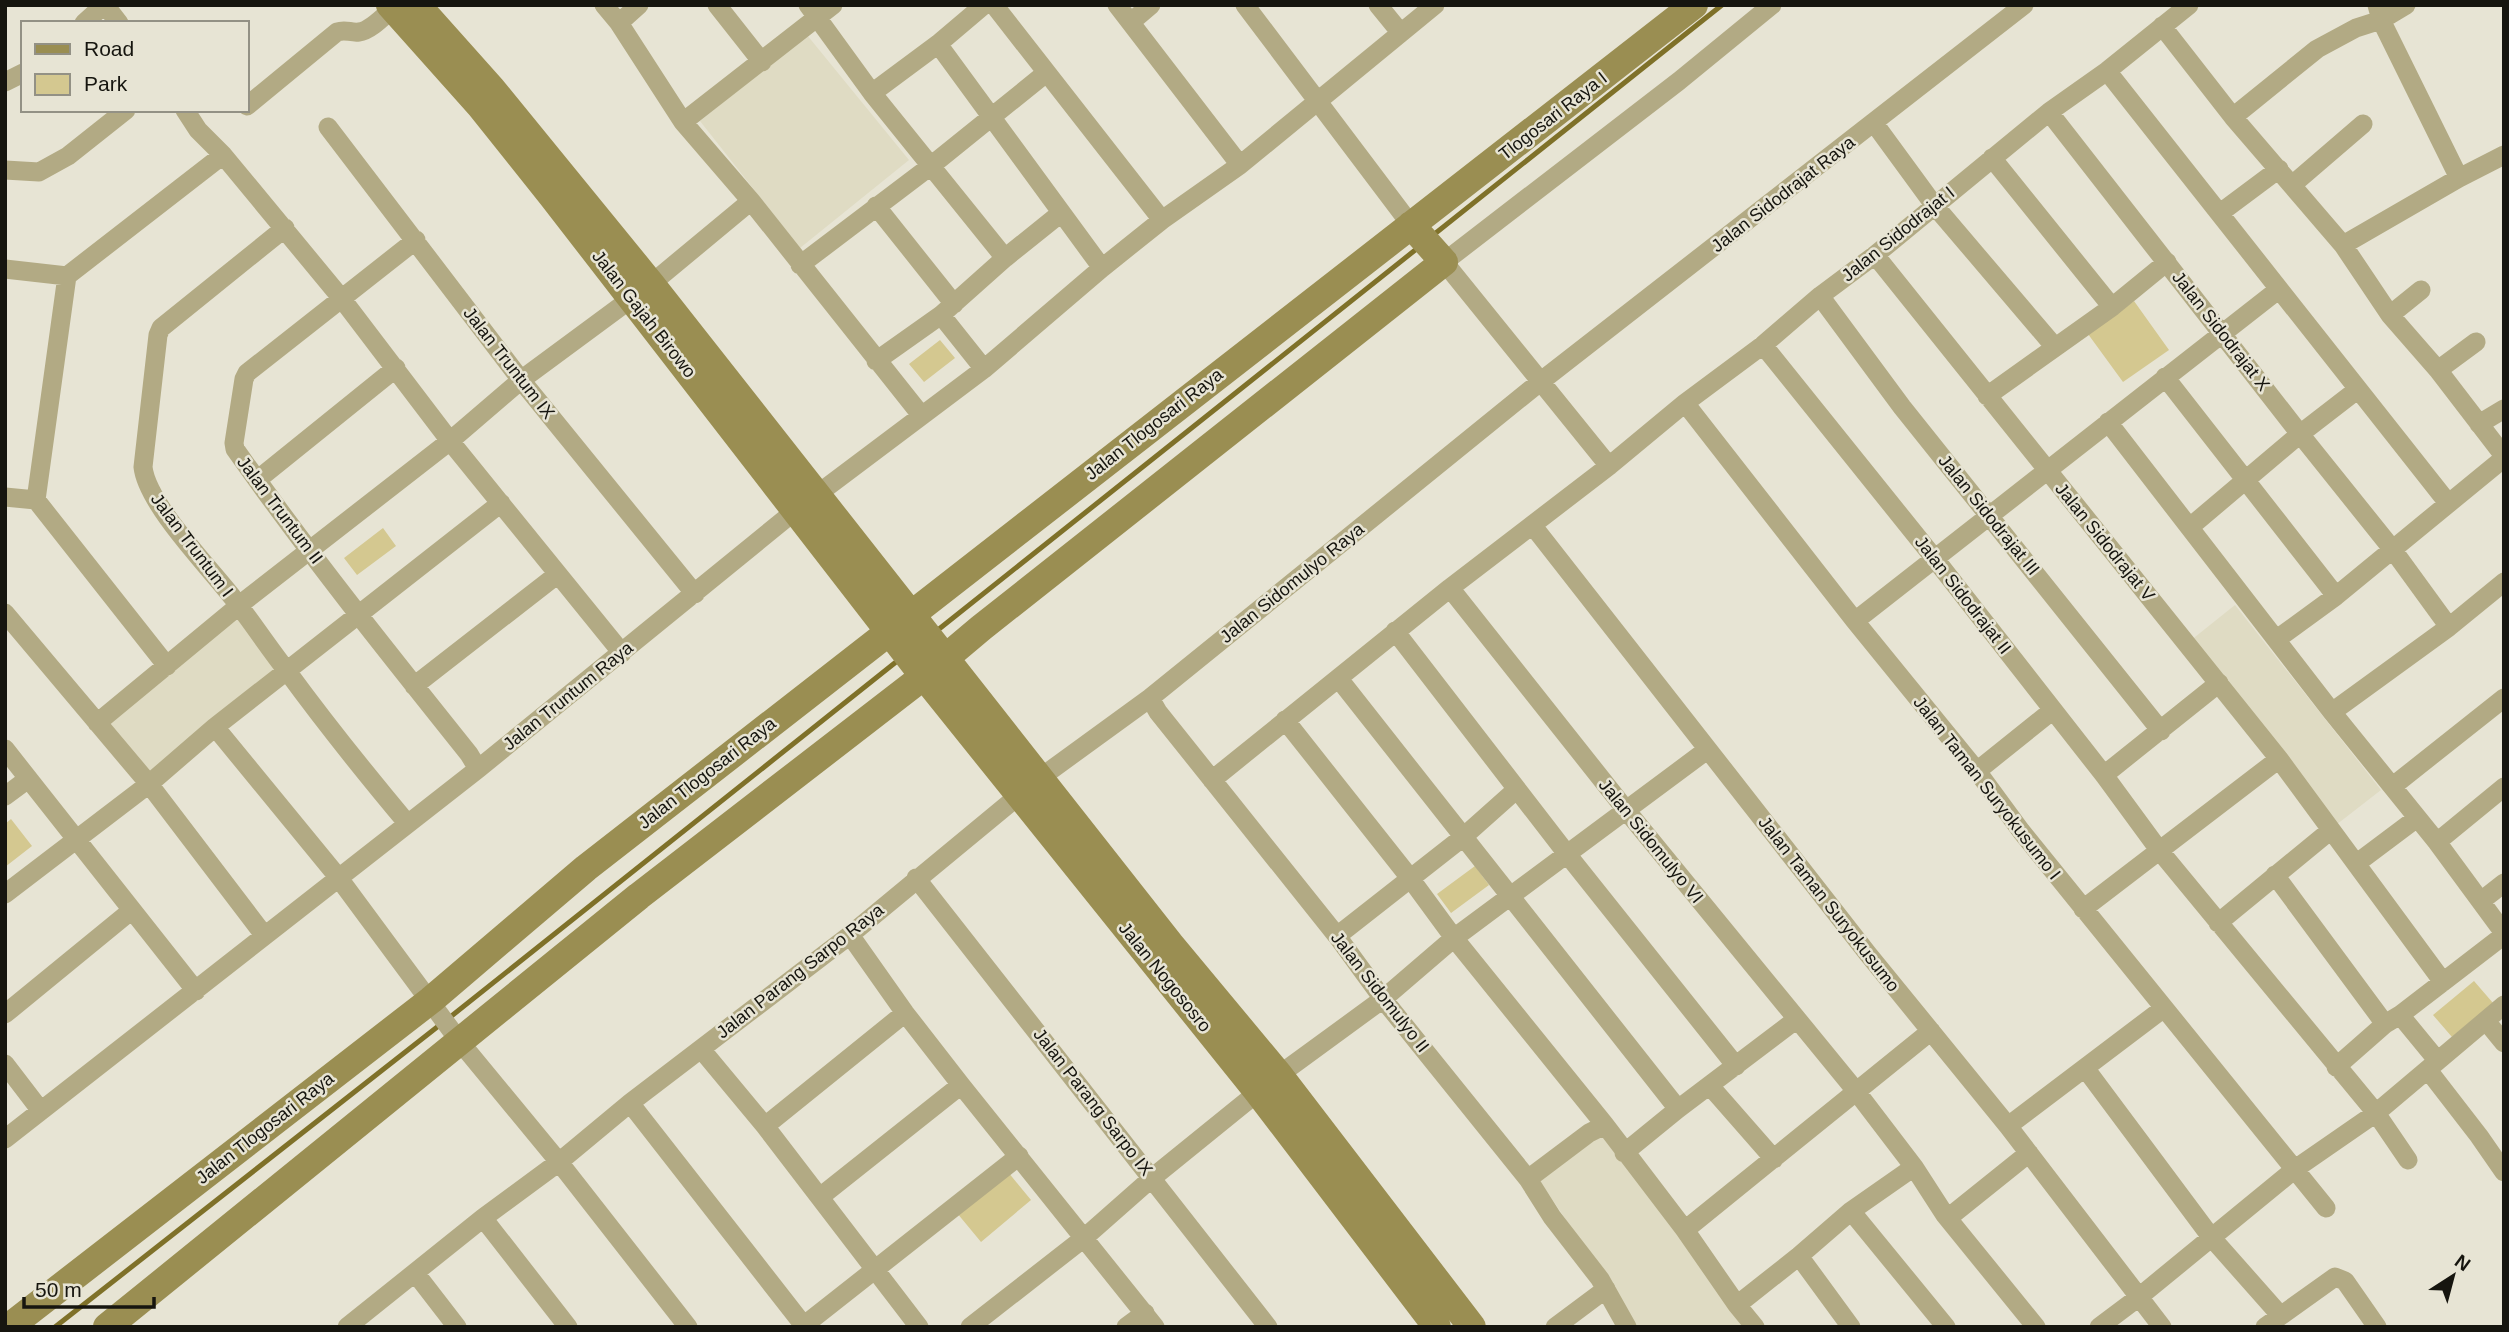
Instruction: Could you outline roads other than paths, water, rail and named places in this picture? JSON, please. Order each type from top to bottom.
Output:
[{"type":"street","points":[[86,21],[105,5],[117,21]]},
{"type":"street","points":[[604,5],[619,23],[683,122],[751,201],[920,415]]},
{"type":"street","points":[[619,23],[639,5]]},
{"type":"street","points":[[716,5],[762,62]]},
{"type":"street","points":[[872,93],[938,44],[984,5]]},
{"type":"street","points":[[994,5],[1163,220]]},
{"type":"street","points":[[1117,5],[1240,164]]},
{"type":"street","points":[[1131,22],[1151,5]]},
{"type":"street","points":[[1245,5],[1413,228],[1609,467]]},
{"type":"street","points":[[1378,5],[1400,32]]},
{"type":"street","name":"Jalan Truntum Raya","points":[[5,1139],[478,769],[795,511],[984,369],[1102,268],[1240,164],[1434,5]]},
{"type":"street","name":"Tlogosari Raya I","points":[[1413,228],[1694,5]]},
{"type":"street","points":[[107,1327],[458,1039],[930,662],[1441,259],[1679,81],[1772,5]]},
{"type":"street","name":"Jalan Sidodrajat Raya","points":[[1540,382],[2024,5]]},
{"type":"street","name":"Jalan Sidodrajat I","points":[[1212,780],[1395,631],[1763,345],[2049,112],[2107,71],[2189,5]]},
{"type":"street","points":[[2233,117],[2317,49],[2379,13],[2406,5]]},
{"type":"street","points":[[248,105],[337,32],[344,29],[358,32],[364,30],[400,6]]},
{"type":"street","name":"Jalan Gajah Birowo","points":[[400,6],[444,50],[492,89],[559,189],[641,291],[818,494],[901,625]]},
{"type":"street","points":[[683,122],[762,62],[819,9],[872,93],[1005,258]]},
{"type":"street","points":[[2379,13],[2459,178]]},
{"type":"street","points":[[2162,26],[2233,117],[2343,245],[2390,315],[2438,370],[2503,458],[2336,596],[2277,639]]},
{"type":"street","points":[[938,44],[1102,268]]},
{"type":"street","points":[[2107,71],[2448,503]]},
{"type":"street","points":[[800,265],[932,165],[1046,73]]},
{"type":"street","points":[[5,82],[21,75]]},
{"type":"street","points":[[5,170],[38,172],[68,156],[123,112]]},
{"type":"street","points":[[186,112],[198,130],[285,228],[450,441],[622,653]]},
{"type":"street","name":"Jalan Sidodrajat X","points":[[2049,112],[2393,550],[2449,627]]},
{"type":"street","points":[[1874,123],[1934,205],[2054,346]]},
{"type":"street","points":[[2292,185],[2363,124]]},
{"type":"street","name":"Jalan Truntum IX","points":[[328,127],[521,380],[695,594]]},
{"type":"street","points":[[5,269],[67,276],[223,155]]},
{"type":"street","points":[[2343,245],[2504,155]]},
{"type":"street","points":[[1992,158],[2112,307]]},
{"type":"street","points":[[2220,213],[2280,169]]},
{"type":"street","points":[[97,723],[239,606],[450,441],[521,380],[641,291],[751,201]]},
{"type":"street","points":[[876,206],[947,309],[984,369]]},
{"type":"street","points":[[876,361],[947,309],[1061,213]]},
{"type":"street","name":"Jalan Truntum I","points":[[285,228],[164,323],[158,335],[144,477],[152,494],[195,553],[407,823]]},
{"type":"street","name":"Jalan Tlogosari Raya","points":[[9,1327],[434,1004],[586,868],[1413,228]]},
{"type":"street","name":"Jalan Truntum II","points":[[416,240],[252,369],[244,379],[234,443],[235,449],[257,480],[358,616],[469,754],[478,769]]},
{"type":"street","name":"Jalan Sidodrajat V","points":[[1875,255],[2279,759],[2443,982]]},
{"type":"street","points":[[1987,396],[2112,307],[2167,262]]},
{"type":"street","points":[[67,276],[36,500],[167,666]]},
{"type":"street","points":[[1855,621],[2278,290]]},
{"type":"street","points":[[2390,315],[2421,290]]},
{"type":"street","name":"Jalan Gajah Birowo","points":[[641,291],[795,511],[901,625]]},
{"type":"street","name":"Jalan Sidodrajat III","points":[[1820,296],[1902,407],[2161,731]]},
{"type":"street","points":[[2438,370],[2476,342]]},
{"type":"street","name":"Jalan Sidodrajat II","points":[[1763,345],[1936,559],[2159,850],[2376,1113],[2408,1160]]},
{"type":"street","points":[[257,480],[396,368]]},
{"type":"street","points":[[2165,377],[2336,596]]},
{"type":"street","name":"Jalan Sidomulyo Raya","points":[[1030,787],[1150,698],[1540,382]]},
{"type":"street","points":[[2190,527],[2300,434],[2357,390]]},
{"type":"street","name":"Jalan Taman Suryokusumo I","points":[[1685,403],[1855,621],[1977,771],[2082,909],[2326,1208]]},
{"type":"street","points":[[2479,424],[2504,409]]},
{"type":"street","points":[[2108,422],[2332,712],[2437,842],[2504,934],[2336,1067]]},
{"type":"street","points":[[5,497],[36,500]]},
{"type":"street","points":[[5,894],[78,840],[215,727],[501,503]]},
{"type":"street","name":"Jalan Taman Suryokusumo","points":[[1532,526],[1707,750],[2008,1126],[2162,1327]]},
{"type":"street","points":[[414,686],[558,573]]},
{"type":"street","points":[[2332,712],[2449,627],[2504,582]]},
{"type":"street","name":"Jalan Sidomulyo VI","points":[[1450,588],[1626,810],[1856,1091],[1914,1167],[1948,1218],[2036,1327]]},
{"type":"street","points":[[5,614],[149,784],[264,935]]},
{"type":"street","name":"Jalan Nogososro","points":[[901,625],[1030,787],[1170,944],[1437,1327]]},
{"type":"street","points":[[1395,631],[1567,854],[1736,1066]]},
{"type":"street","points":[[1339,679],[1678,1109]]},
{"type":"street","points":[[2104,775],[2219,683]]},
{"type":"street","name":"Jalan Sidomulyo II","points":[[1150,698],[1158,712],[1383,999],[1528,1179],[1552,1217],[1606,1289],[1627,1327]]},
{"type":"street","points":[[2393,786],[2504,698]]},
{"type":"street","points":[[1977,771],[2053,710]]},
{"type":"street","points":[[1285,720],[1454,938],[1605,1125],[1755,1327]]},
{"type":"street","points":[[215,727],[338,877],[458,1039],[559,1162],[688,1327]]},
{"type":"street","points":[[5,749],[196,991]]},
{"type":"street","points":[[970,1327],[1084,1238],[1152,1178],[1268,1084],[1383,999],[1454,938],[1707,750]]},
{"type":"street","points":[[2082,909],[2279,759]]},
{"type":"street","points":[[5,796],[28,779]]},
{"type":"street","points":[[2437,842],[2504,786]]},
{"type":"street","name":"Jalan Parang Sarpo Raya","points":[[347,1327],[559,1162],[630,1103],[850,935],[916,878],[1030,787]]},
{"type":"street","points":[[1336,936],[1462,838],[1517,789]]},
{"type":"street","points":[[2357,863],[2417,818]]},
{"type":"street","points":[[2218,923],[2331,830]]},
{"type":"street","points":[[2275,875],[2433,1065],[2504,1171]]},
{"type":"street","name":"Jalan Parang Sarpo IX","points":[[916,878],[1269,1327]]},
{"type":"street","points":[[2480,901],[2504,883]]},
{"type":"street","points":[[5,1014],[132,911]]},
{"type":"street","points":[[850,935],[905,1013],[961,1085],[1150,1320],[1126,1327]]},
{"type":"street","points":[[2099,1327],[2295,1169],[2376,1113],[2504,1004]]},
{"type":"street","points":[[2008,1126],[2164,1008]]},
{"type":"street","points":[[765,1126],[905,1013]]},
{"type":"street","points":[[1624,1153],[1797,1019]]},
{"type":"street","points":[[2486,1021],[2504,1042]]},
{"type":"street","points":[[1685,1230],[1931,1031]]},
{"type":"street","points":[[701,1049],[765,1126],[919,1327]]},
{"type":"street","points":[[5,1063],[41,1111]]},
{"type":"street","points":[[2085,1068],[2272,1321],[2330,1279],[2339,1277],[2377,1327]]},
{"type":"street","name":"Jalan Nogososro","points":[[1268,1084],[1472,1327]]},
{"type":"street","points":[[820,1197],[961,1085]]},
{"type":"street","points":[[1710,1086],[1774,1159]]},
{"type":"street","points":[[630,1103],[803,1326],[1020,1156]]},
{"type":"street","points":[[1528,1179],[1589,1133],[1605,1125]]},
{"type":"street","points":[[1948,1218],[2029,1153]]},
{"type":"street","points":[[1737,1305],[1851,1211],[1914,1167]]},
{"type":"street","points":[[1851,1211],[1946,1327]]},
{"type":"street","points":[[483,1219],[568,1327]]},
{"type":"street","points":[[1799,1256],[1851,1327]]},
{"type":"street","points":[[416,1274],[457,1327]]},
{"type":"street","points":[[1555,1327],[1606,1289]]},
{"type":"waterway","points":[[1432,236],[1722,5]]},
{"type":"waterway","points":[[934,633],[1419,247]]},
{"type":"waterway","points":[[449,1018],[901,658]]},
{"type":"waterway","points":[[55,1327],[441,1024]]}]
